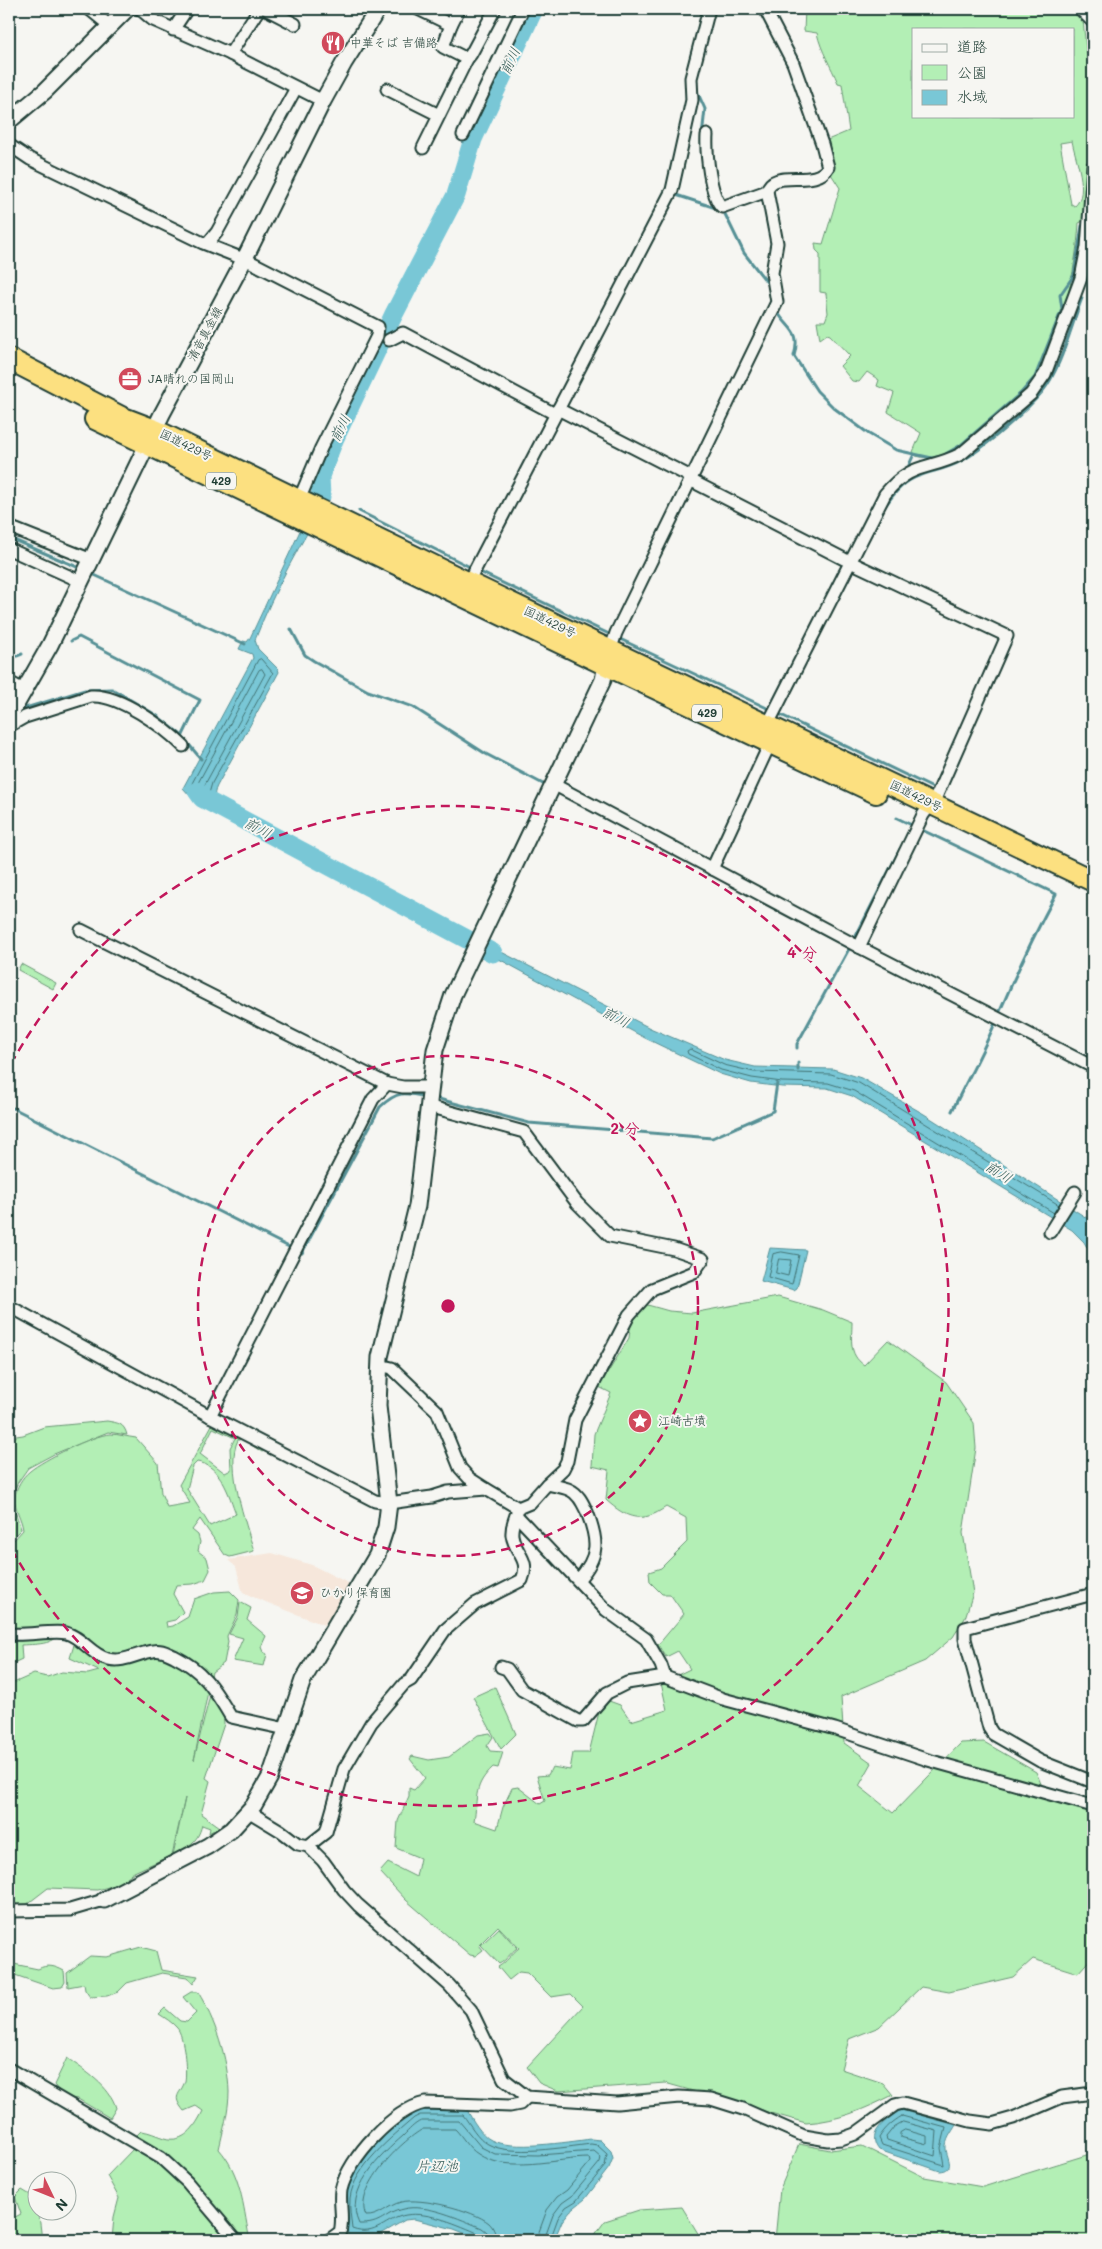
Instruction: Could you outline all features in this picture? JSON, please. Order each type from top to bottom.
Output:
[{"type":"highway","name":"国道429号","points":[[9,359],[121,416],[151,437]]},
{"type":"highway","name":"国道429号","points":[[9,374],[299,506],[324,521],[608,658],[769,733],[922,819],[1093,896]]},
{"type":"highway","name":"国道429号","points":[[922,819],[1093,881]]},
{"type":"street","points":[[89,9],[110,26]]},
{"type":"street","points":[[9,121],[45,91],[127,9]]},
{"type":"street","points":[[140,9],[153,20],[230,54],[323,101]]},
{"type":"street","points":[[173,30],[187,9]]},
{"type":"street","points":[[230,54],[259,9]]},
{"type":"street","points":[[266,9],[295,24]]},
{"type":"street","name":"清音真金線","points":[[15,702],[50,645],[151,437],[244,260],[323,101],[378,9]]},
{"type":"street","points":[[418,9],[451,25]]},
{"type":"street","points":[[459,9],[443,47],[467,58]]},
{"type":"street","points":[[423,148],[467,58],[495,9]]},
{"type":"street","points":[[463,135],[523,9]]},
{"type":"street","points":[[465,589],[670,193],[692,100],[691,78],[709,9]]},
{"type":"street","points":[[9,1911],[70,1910],[104,1900],[208,1846],[231,1830],[248,1811],[270,1777],[303,1680],[374,1563],[386,1528],[389,1503],[378,1406],[379,1364],[382,1343],[417,1206],[435,1050],[442,1023],[603,680],[608,658],[620,624],[777,302],[772,274],[777,243],[767,191],[770,183],[775,180],[808,179],[824,173],[828,167],[822,144],[793,63],[765,9]]},
{"type":"street","points":[[1080,9],[1093,22]]},
{"type":"street","points":[[208,243],[217,232],[296,88]]},
{"type":"street","points":[[386,89],[440,114]]},
{"type":"street","points":[[707,136],[710,172],[717,202],[722,207],[767,191]]},
{"type":"street","points":[[9,145],[30,159],[203,243],[208,243],[244,260],[378,327],[377,336],[321,448],[299,506]]},
{"type":"street","points":[[712,868],[769,733],[850,561],[885,494],[901,476],[961,454],[1040,384],[1081,278],[1087,247],[1093,166]]},
{"type":"street","points":[[389,340],[403,333],[850,561],[1007,636],[922,819],[854,945]]},
{"type":"street","points":[[9,527],[87,571]]},
{"type":"street","points":[[9,549],[87,571]]},
{"type":"street","points":[[9,682],[15,702]]},
{"type":"street","points":[[9,726],[25,717],[91,696],[101,695],[111,698],[157,724],[183,746]]},
{"type":"street","points":[[553,784],[854,945],[1093,1067]]},
{"type":"street","points":[[81,930],[386,1084],[404,1087],[524,1132],[577,1203],[610,1236],[674,1249],[703,1259],[694,1272],[652,1289],[629,1315],[575,1420],[567,1461],[563,1469],[530,1502],[517,1512],[512,1522],[513,1538],[525,1563],[526,1571],[522,1580],[475,1604],[439,1636],[411,1680],[404,1684],[370,1723],[344,1769],[326,1832],[308,1846]]},
{"type":"street","points":[[210,1416],[373,1099],[386,1084]]},
{"type":"street","points":[[1050,1231],[1074,1194]]},
{"type":"street","points":[[9,1306],[210,1416],[374,1501],[389,1503],[432,1497],[448,1492],[486,1489]]},
{"type":"street","points":[[379,1364],[392,1368],[437,1411],[460,1468],[469,1478],[517,1512],[606,1610],[646,1639],[655,1653],[665,1677]]},
{"type":"street","points":[[547,1484],[572,1490],[584,1504],[593,1526],[596,1539],[592,1561],[578,1580]]},
{"type":"street","points":[[1093,1594],[965,1628],[970,1656],[989,1728],[993,1734],[1040,1761],[1093,1782]]},
{"type":"street","points":[[9,1634],[25,1636],[65,1632],[97,1655],[109,1659],[120,1660],[155,1650],[162,1650],[190,1664],[203,1674],[231,1716],[286,1729]]},
{"type":"street","points":[[501,1667],[507,1670],[522,1690],[578,1721],[583,1720],[607,1693],[627,1683],[665,1677],[723,1700],[835,1729],[928,1760],[1093,1806]]},
{"type":"street","points":[[248,1811],[282,1831],[298,1844],[308,1846],[323,1861],[344,1890],[358,1905],[449,1985],[470,2010],[484,2033],[504,2079],[527,2097],[617,2103],[679,2096],[711,2099],[743,2109],[804,2136],[841,2140],[855,2134],[895,2105],[903,2103],[970,2121],[992,2124],[1013,2118],[1062,2097],[1093,2093]]},
{"type":"street","points":[[9,2070],[162,2158],[192,2188],[236,2240]]},
{"type":"street","points":[[329,2240],[340,2232],[342,2187],[356,2160],[365,2148],[401,2112],[414,2105],[426,2103],[510,2106],[520,2104],[527,2097]]},
{"type":"shaded area","points":[[272,1553],[312,1565],[352,1585],[324,1625],[243,1593],[236,1567],[228,1560]]},
{"type":"green space","points":[[805,9],[1076,9],[1093,27],[1093,29],[1083,19],[1086,50],[1093,64],[1093,142],[1089,150],[1083,221],[1079,223],[1071,282],[1054,342],[1037,377],[1025,392],[965,443],[943,456],[926,458],[916,456],[913,452],[921,433],[888,412],[894,393],[877,386],[879,380],[867,372],[859,382],[852,381],[840,366],[850,356],[830,335],[827,334],[820,339],[817,321],[825,321],[828,313],[826,293],[820,292],[820,254],[816,250],[815,243],[823,244],[840,188],[831,174],[832,166],[825,141],[849,131],[842,84],[838,83],[817,33],[804,31]],"holes":[[[1072,141],[1078,165],[1081,192],[1075,206],[1071,204],[1060,143]]]},
{"type":"green space","points":[[21,964],[56,983],[53,989],[18,970]]},
{"type":"green space","points":[[778,1297],[823,1310],[852,1322],[853,1351],[855,1356],[864,1365],[888,1340],[946,1382],[974,1423],[976,1448],[963,1533],[973,1593],[965,1618],[953,1637],[925,1661],[841,1697],[844,1743],[872,1763],[859,1786],[893,1813],[961,1743],[984,1742],[1036,1772],[1048,1800],[1093,1812],[1093,1956],[1078,1973],[1033,1959],[1013,1977],[949,1992],[921,1987],[879,2027],[849,2039],[841,2069],[883,2083],[893,2095],[851,2114],[829,2120],[806,2123],[665,2083],[558,2091],[539,2083],[527,2067],[583,2006],[571,1994],[551,1997],[527,1973],[519,1972],[509,1980],[498,1967],[519,1948],[498,1926],[479,1945],[483,1950],[475,1956],[470,1955],[406,1900],[380,1872],[388,1863],[416,1877],[420,1858],[396,1848],[398,1821],[409,1796],[409,1788],[414,1790],[425,1778],[410,1759],[412,1756],[429,1760],[449,1757],[478,1735],[490,1733],[493,1737],[487,1746],[490,1751],[503,1752],[498,1768],[493,1767],[479,1786],[474,1821],[497,1829],[503,1807],[512,1788],[518,1787],[540,1804],[545,1801],[537,1776],[548,1775],[552,1767],[570,1770],[573,1753],[589,1753],[600,1708],[609,1701],[620,1705],[631,1721],[667,1710],[661,1683],[690,1669],[678,1651],[666,1657],[658,1645],[684,1614],[670,1594],[662,1594],[650,1582],[649,1572],[661,1568],[687,1542],[686,1518],[666,1507],[649,1516],[635,1517],[621,1512],[606,1500],[609,1470],[592,1466],[594,1434],[611,1393],[599,1387],[629,1338],[631,1320],[644,1304],[669,1311],[692,1313]]},
{"type":"green space","points":[[107,1421],[122,1426],[127,1435],[108,1432],[54,1454],[28,1468],[18,1482],[13,1494],[14,1508],[21,1529],[13,1537],[9,1538],[9,1437],[23,1435],[44,1427]]},
{"type":"green space","points":[[213,1423],[264,1451],[262,1452],[242,1439],[238,1440],[235,1451],[235,1479],[238,1495],[254,1551],[230,1557],[225,1555],[200,1519],[192,1530],[198,1535],[200,1542],[198,1551],[207,1558],[210,1570],[205,1580],[193,1584],[176,1585],[173,1594],[183,1612],[175,1620],[166,1622],[167,1627],[173,1626],[188,1617],[194,1599],[214,1592],[230,1591],[239,1600],[237,1615],[227,1636],[228,1642],[224,1663],[212,1672],[194,1760],[211,1691],[223,1710],[224,1724],[206,1778],[210,1781],[201,1814],[219,1827],[209,1833],[210,1828],[202,1825],[195,1840],[173,1855],[185,1798],[172,1855],[134,1872],[116,1885],[97,1890],[48,1888],[22,1908],[9,1907],[9,1685],[34,1674],[47,1677],[62,1672],[88,1674],[99,1671],[70,1658],[74,1645],[81,1637],[66,1628],[52,1641],[41,1644],[21,1645],[22,1659],[9,1665],[9,1541],[14,1540],[23,1530],[15,1501],[18,1486],[27,1473],[36,1466],[81,1443],[110,1434],[136,1438],[158,1463],[161,1493],[167,1507],[190,1503],[179,1485]],"holes":[[[213,1428],[235,1438],[230,1448],[231,1470],[225,1473],[200,1454]],[[197,1462],[205,1464],[218,1475],[227,1490],[236,1514],[210,1526],[187,1489],[193,1466]]]},
{"type":"green space","points":[[240,1602],[251,1608],[247,1620],[266,1636],[261,1647],[263,1652],[267,1654],[264,1666],[233,1661],[243,1638],[229,1634],[238,1617]]},
{"type":"green space","points":[[495,1687],[516,1734],[501,1749],[473,1697]]},
{"type":"green space","points":[[499,1928],[517,1948],[499,1964],[481,1945]]},
{"type":"green space","points":[[141,1947],[156,1951],[161,1970],[198,1976],[193,1984],[187,1977],[162,1973],[127,1983],[118,1992],[107,1996],[90,1997],[85,1990],[84,1984],[68,1987],[67,1973],[90,1956],[107,1957]]},
{"type":"green space","points":[[9,1963],[38,1969],[48,1966],[57,1968],[64,1971],[65,1982],[62,1987],[53,1988],[9,1973]]},
{"type":"green space","points":[[191,1992],[198,1992],[210,2015],[220,2040],[226,2066],[229,2099],[219,2149],[237,2179],[249,2236],[246,2240],[243,2240],[203,2193],[136,2136],[141,2131],[164,2138],[177,2139],[188,2133],[203,2111],[196,2106],[184,2111],[178,2102],[177,2098],[186,2076],[183,2045],[177,2028],[159,2014],[165,2008],[180,2021],[187,2022],[196,2013],[183,1997]]},
{"type":"green space","points":[[67,2058],[103,2086],[116,2108],[110,2118],[78,2099],[64,2097],[54,2085]]},
{"type":"green space","points":[[799,2144],[830,2150],[862,2146],[924,2177],[983,2187],[1093,2153],[1093,2240],[775,2240],[780,2189]]},
{"type":"green space","points":[[134,2148],[172,2174],[228,2240],[112,2240],[114,2217],[119,2198],[107,2176]]},
{"type":"green space","points":[[22,2190],[28,2194],[28,2222],[40,2222],[42,2240],[9,2240],[9,2220],[21,2214],[15,2197]]},
{"type":"green space","points":[[682,2207],[702,2240],[591,2240],[605,2221],[639,2210]]},
{"type":"water","points":[[319,472],[323,474],[329,497],[289,567],[255,640],[258,649],[279,672],[217,786],[213,808],[191,797],[183,788],[253,658],[252,654],[239,649],[243,641],[247,642],[250,638],[299,533]]},
{"type":"water","points":[[476,939],[650,1028],[725,1060],[755,1067],[833,1069],[861,1078],[924,1114],[1090,1220],[1093,1224],[1093,1258],[1084,1242],[1072,1230],[852,1096],[827,1088],[782,1087],[751,1083],[720,1074],[645,1038],[473,945]]},
{"type":"water","points":[[770,1248],[806,1250],[797,1288],[794,1290],[761,1281]]},
{"type":"water","name":"片辺池","points":[[419,2110],[467,2110],[477,2126],[491,2140],[512,2145],[555,2144],[591,2139],[600,2140],[611,2151],[613,2158],[609,2168],[585,2199],[570,2211],[562,2221],[554,2240],[481,2240],[454,2229],[414,2219],[405,2220],[381,2234],[348,2235],[345,2197],[348,2185],[363,2159],[385,2134],[409,2115]]},
{"type":"water","points":[[901,2110],[956,2125],[947,2142],[948,2168],[940,2171],[879,2150],[875,2144],[876,2132],[884,2122]]},
{"type":"waterway","name":"前川","points":[[321,497],[320,476],[334,440],[393,316],[456,195],[473,139],[534,9]]},
{"type":"waterway","points":[[696,89],[705,109],[702,136]]},
{"type":"waterway","points":[[673,194],[719,209]]},
{"type":"waterway","points":[[723,210],[744,253],[769,285]]},
{"type":"waterway","points":[[778,313],[795,336],[796,348],[794,356],[817,391],[834,408],[869,434],[896,450],[932,458],[942,456],[961,445],[1021,393],[1035,377],[1062,309],[1060,295],[1074,275],[1082,226]]},
{"type":"waterway","points":[[857,560],[882,511],[902,486],[915,477],[954,465],[970,456],[1026,409],[1042,392],[1055,372],[1082,298]]},
{"type":"waterway","points":[[909,465],[914,454]]},
{"type":"waterway","points":[[359,511],[472,568]]},
{"type":"waterway","points":[[9,538],[82,569]]},
{"type":"waterway","points":[[480,572],[607,633]]},
{"type":"waterway","points":[[90,573],[245,644]]},
{"type":"waterway","points":[[291,629],[305,655],[314,661],[368,691],[413,707],[486,754],[543,784]]},
{"type":"waterway","points":[[71,641],[79,637],[200,700],[182,737]]},
{"type":"waterway","points":[[620,639],[767,708]]},
{"type":"waterway","points":[[9,659],[22,654]]},
{"type":"waterway","points":[[19,710],[85,690],[112,689],[156,715],[180,734],[201,759]]},
{"type":"waterway","points":[[779,714],[935,789]]},
{"type":"waterway","name":"前川","points":[[197,791],[202,798],[493,953]]},
{"type":"waterway","points":[[564,796],[849,948]]},
{"type":"waterway","points":[[897,818],[1056,894],[1026,952],[989,1036],[952,1111]]},
{"type":"waterway","points":[[853,942],[900,849]]},
{"type":"waterway","points":[[797,1048],[797,1044],[850,947]]},
{"type":"waterway","points":[[798,1063],[798,1070]]},
{"type":"waterway","points":[[435,1098],[529,1123],[712,1138],[773,1111],[777,1083]]},
{"type":"waterway","points":[[300,1252],[302,1253],[380,1107],[396,1095],[412,1094],[426,1097]]},
{"type":"waterway","points":[[9,1106],[289,1247]]},
{"type":"place","name":"中華そば 吉備路","points":[[333,43]]},
{"type":"place","name":"JA晴れの国岡山","points":[[130,379]]},
{"type":"place","name":"江崎古墳","points":[[640,1421]]},
{"type":"place","name":"ひかり保育園","points":[[302,1593]]}]
